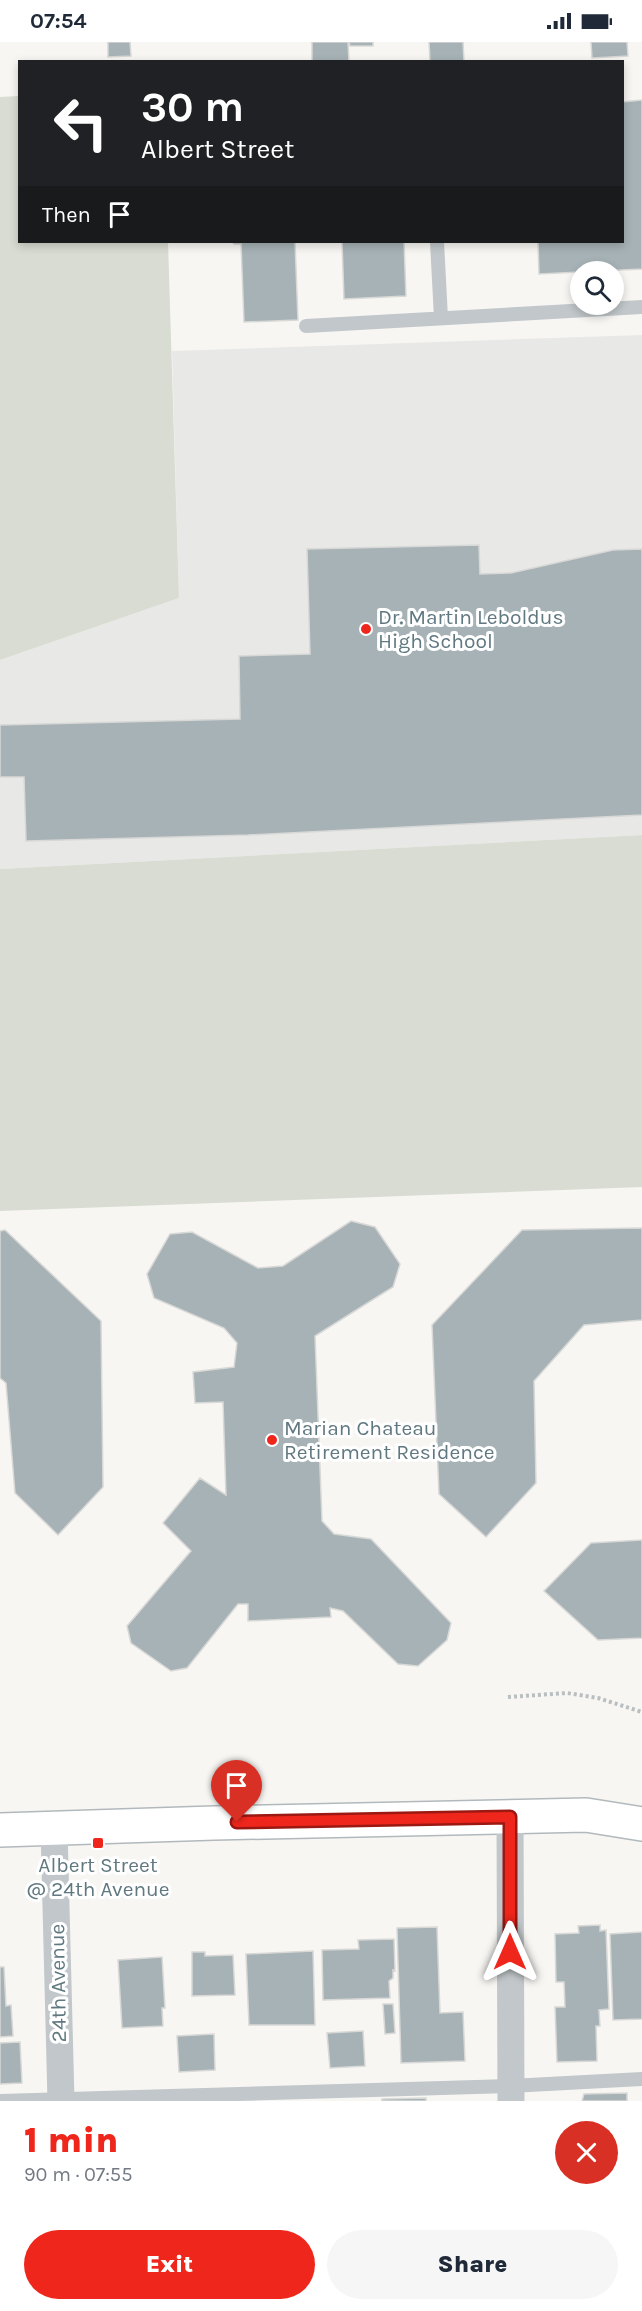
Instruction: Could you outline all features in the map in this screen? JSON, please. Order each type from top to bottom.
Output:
[{"type":"main road","points":[[586,1815],[642,1802]]},
{"type":"main road","points":[[0,1830],[586,1815],[642,1824]]},
{"type":"street","points":[[510,1817],[510,2093]]},
{"type":"street","name":"24th Avenue","points":[[54,1829],[61,2100]]},
{"type":"lane","points":[[437,243],[441,318]]},
{"type":"lane","points":[[306,326],[642,306]]},
{"type":"lane","points":[[0,2101],[510,2093],[642,2079]]},
{"type":"path","points":[[508,1697],[574,1694],[598,1698],[642,1712]]},
{"type":"shaded area","points":[[18,96],[18,243],[168,243],[179,598],[0,660],[0,97]]},
{"type":"shaded area","name":"Dr. Martin Leboldus High School","points":[[642,335],[642,835],[0,869],[0,660],[179,598],[172,351]]},
{"type":"shaded area","points":[[642,835],[642,1187],[0,1211],[0,869]]},
{"type":"building","points":[[108,42],[130,42],[131,56],[108,57]]},
{"type":"building","points":[[312,42],[348,42],[349,60],[312,60]]},
{"type":"building","points":[[349,42],[373,42],[373,46],[350,46]]},
{"type":"building","points":[[429,42],[463,42],[464,60],[430,60]]},
{"type":"building","points":[[591,42],[627,42],[628,56],[592,58]]},
{"type":"building","points":[[642,100],[642,269],[624,270],[624,261],[570,261],[570,272],[539,274],[538,243],[624,243],[624,102]]},
{"type":"building","points":[[295,243],[298,320],[244,322],[241,244],[234,244]]},
{"type":"building","points":[[342,243],[404,243],[406,296],[344,299]]},
{"type":"building","name":"Dr. Martin Leboldus High School","points":[[479,545],[480,574],[511,573],[613,550],[642,549],[642,815],[248,835],[26,841],[24,777],[0,777],[0,725],[240,719],[239,656],[310,654],[307,549]]},
{"type":"building","name":"Marian Chateau Retirement Residence","points":[[351,1221],[375,1227],[400,1264],[393,1287],[315,1336],[322,1521],[334,1534],[371,1539],[451,1623],[447,1640],[418,1666],[398,1664],[343,1611],[330,1608],[331,1617],[248,1621],[248,1604],[238,1604],[187,1668],[171,1671],[131,1643],[127,1626],[191,1551],[163,1523],[200,1478],[226,1495],[223,1402],[195,1403],[193,1372],[234,1367],[237,1343],[224,1328],[154,1298],[147,1274],[170,1234],[192,1232],[258,1268],[283,1266]]},
{"type":"building","points":[[642,1228],[642,1320],[584,1325],[534,1381],[536,1483],[486,1537],[439,1494],[432,1325],[522,1230]]},
{"type":"building","points":[[5,1230],[101,1321],[103,1487],[58,1535],[15,1493],[6,1383],[0,1378],[0,1231]]},
{"type":"building","points":[[642,1540],[642,1638],[598,1640],[544,1591],[591,1543]]},
{"type":"building","points":[[600,1925],[600,1931],[606,1930],[609,2009],[599,2010],[600,2026],[596,2026],[597,2061],[557,2062],[555,2007],[565,2007],[564,1982],[556,1982],[555,1934],[579,1933],[578,1926]]},
{"type":"building","points":[[437,1927],[440,2013],[463,2012],[465,2061],[401,2063],[397,1928]]},
{"type":"building","points":[[642,1932],[642,2019],[613,2020],[610,1934]]},
{"type":"building","points":[[394,1939],[395,1971],[393,1970],[393,1978],[389,1981],[390,1998],[323,2000],[322,1950],[359,1949],[358,1940]]},
{"type":"building","points":[[313,1951],[315,2025],[249,2025],[246,1954]]},
{"type":"building","points":[[192,1952],[205,1952],[205,1956],[233,1955],[235,1995],[192,1996]]},
{"type":"building","points":[[162,1957],[165,2008],[162,2008],[163,2026],[122,2028],[118,1960]]},
{"type":"building","points":[[0,1967],[4,1967],[6,2006],[11,2005],[13,2036],[0,2037]]},
{"type":"building","points":[[383,2004],[393,2004],[395,2033],[385,2034]]},
{"type":"building","points":[[363,2031],[365,2066],[330,2068],[327,2033]]},
{"type":"building","points":[[214,2034],[215,2070],[179,2072],[177,2036]]},
{"type":"building","points":[[20,2042],[22,2083],[0,2084],[0,2043]]},
{"type":"building","points":[[627,2093],[627,2101],[582,2101],[584,2094]]},
{"type":"building","points":[[426,2098],[426,2101],[382,2101],[382,2099]]},
{"type":"place","name":"Dr. Martin Leboldus High School","points":[[366,629]]},
{"type":"place","name":"Marian Chateau Retirement Residence","points":[[272,1440]]},
{"type":"place","name":"Albert Street @ 24th Avenue","points":[[98,1843]]},
{"type":"route","points":[[237,1822],[510,1817],[510,1952]]}]
